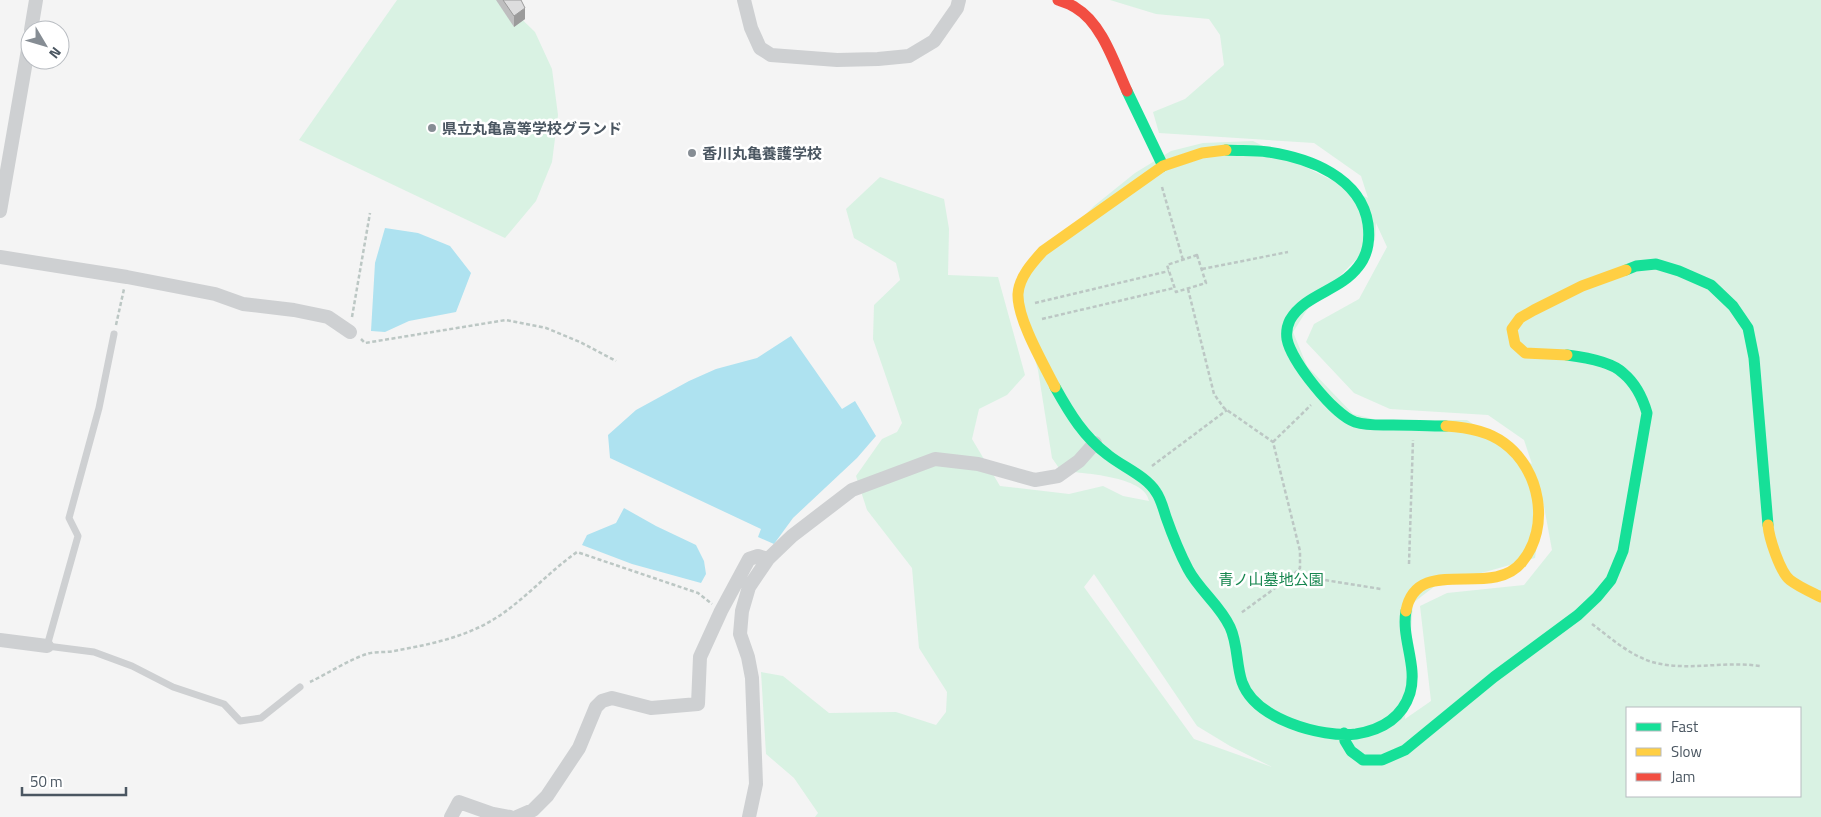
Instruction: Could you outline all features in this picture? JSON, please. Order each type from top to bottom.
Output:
[{"type":"street","points":[[33,20],[36,0]]},
{"type":"street","points":[[744,0],[751,28],[760,48],[771,55],[837,60],[909,56],[934,41],[958,8],[959,0]]},
{"type":"street","points":[[1058,0],[1080,4],[1093,22],[1103,39],[1150,140],[1160,168]]},
{"type":"street","points":[[0,210],[24,70]]},
{"type":"street","points":[[1226,150],[1267,152],[1318,165],[1348,183],[1363,202],[1369,221],[1369,242],[1364,258],[1356,270],[1346,279],[1304,303],[1291,318],[1285,332],[1288,345],[1305,375],[1344,416],[1362,424],[1463,427],[1487,433],[1507,444],[1522,459],[1537,493],[1539,508],[1537,529],[1532,548],[1513,572],[1481,580],[1422,582],[1412,593],[1404,611],[1413,683],[1408,703],[1397,717],[1385,727],[1363,733],[1344,734],[1311,730],[1282,720],[1262,709],[1244,688],[1231,626],[1192,576],[1177,547],[1156,490],[1083,434],[1055,387],[1035,347],[1020,307],[1017,296],[1027,269],[1043,251],[1160,168],[1202,153],[1226,150]]},
{"type":"street","points":[[0,257],[127,277],[215,294],[243,304],[328,316],[350,332]]},
{"type":"street","points":[[1344,734],[1350,752],[1363,760],[1382,760],[1406,750],[1494,676],[1578,615],[1611,580],[1623,551],[1647,413],[1642,397],[1624,372],[1593,359],[1560,354],[1525,353],[1515,344],[1512,329],[1520,318],[1582,286],[1636,266],[1656,264],[1679,271],[1711,285],[1733,306],[1748,328],[1754,358],[1769,533],[1779,562],[1788,579],[1821,597]]},
{"type":"street","points":[[749,817],[756,784],[752,678],[748,657],[740,634],[742,611],[750,587],[768,559],[792,536],[852,490],[935,459],[978,464],[1035,480],[1058,476],[1080,461],[1095,443]]},
{"type":"street","points":[[517,817],[533,810],[547,796],[579,748],[596,707],[602,701],[612,698],[651,708],[698,704],[700,657],[721,611],[749,559],[758,556],[768,559]]},
{"type":"street","points":[[0,640],[47,646]]},
{"type":"street","points":[[451,817],[459,802],[493,814],[510,817]]},
{"type":"lane","points":[[114,334],[98,408],[70,518],[78,536],[47,646],[94,652],[132,666],[173,687],[224,704],[240,721],[261,718],[300,687]]},
{"type":"path","points":[[1160,168],[1183,260]]},
{"type":"path","points":[[370,213],[350,332],[366,343],[506,320],[546,328],[616,360]]},
{"type":"path","points":[[1202,270],[1288,252]]},
{"type":"path","points":[[1197,255],[1202,270],[1206,283],[1176,292],[1167,265],[1197,255]]},
{"type":"path","points":[[1020,307],[1169,271]]},
{"type":"path","points":[[114,334],[127,277]]},
{"type":"path","points":[[1026,324],[1174,288]]},
{"type":"path","points":[[1188,289],[1214,394],[1227,410],[1272,442],[1300,550],[1300,568],[1228,622]]},
{"type":"path","points":[[1272,442],[1323,394]]},
{"type":"path","points":[[1137,476],[1227,410]]},
{"type":"path","points":[[1409,564],[1414,426]]},
{"type":"path","points":[[300,687],[368,653],[385,653],[428,645],[490,621],[520,601],[556,566],[577,552],[698,593],[721,611]]},
{"type":"path","points":[[1293,575],[1381,589]]},
{"type":"path","points":[[1578,615],[1637,656],[1660,664],[1743,664],[1760,666]]},
{"type":"green space","name":"県立丸亀高等学校グランド","points":[[397,0],[502,0],[535,32],[552,69],[558,115],[552,162],[536,201],[505,238],[299,140]]},
{"type":"green space","name":"青ノ山墓地公園","points":[[1110,0],[1821,0],[1821,817],[815,817],[818,813],[794,778],[766,754],[761,672],[783,676],[829,713],[896,712],[936,725],[946,712],[947,692],[919,648],[912,568],[867,510],[856,476],[882,439],[897,432],[902,423],[873,339],[874,305],[900,280],[896,263],[854,238],[846,209],[880,177],[944,199],[949,229],[948,275],[998,277],[1025,375],[1007,395],[979,409],[972,439],[1000,486],[1069,494],[1103,486],[1123,496],[1149,501],[1145,493],[1137,486],[1111,477],[1061,471],[1052,458],[1038,370],[1014,286],[1094,206],[1135,173],[1171,151],[1203,143],[1253,141],[1368,198],[1361,176],[1314,143],[1159,133],[1153,112],[1185,99],[1224,65],[1220,35],[1209,19],[1156,14]],"holes":[[[1376,223],[1387,247],[1359,299],[1314,324],[1306,342],[1354,393],[1390,409],[1488,415],[1524,440],[1532,464],[1467,420],[1377,420],[1353,414],[1307,366],[1293,332],[1307,310],[1375,240]],[[1543,501],[1552,550],[1524,585],[1447,593],[1420,606],[1431,701],[1405,719],[1413,603],[1435,586],[1535,558]],[[1094,574],[1197,726],[1230,746],[1272,767],[1194,739],[1084,587]]]},
{"type":"water","points":[[385,228],[418,233],[450,246],[471,273],[456,312],[409,321],[385,332],[371,331],[375,263]]},
{"type":"water","points":[[791,336],[842,409],[855,401],[876,436],[857,458],[793,518],[774,544],[758,537],[761,529],[610,458],[608,435],[636,410],[689,381],[716,369],[757,358]]},
{"type":"water","points":[[624,508],[696,545],[704,561],[706,574],[701,583],[632,564],[582,545],[587,535],[616,523]]},
{"type":"building","points":[[503,0],[521,0],[525,8],[514,16]]},
{"type":"traffic: fast","points":[[1127,91],[1163,166]]},
{"type":"traffic: fast","points":[[1226,150],[1268,152],[1300,159],[1316,165],[1344,182],[1355,194],[1363,208],[1368,224],[1368,247],[1358,267],[1342,282],[1304,304],[1296,311],[1287,327],[1287,339],[1290,349],[1315,386],[1336,409],[1355,422],[1374,425],[1446,426]]},
{"type":"traffic: fast","points":[[1626,270],[1636,266],[1656,264],[1679,271],[1711,285],[1733,306],[1748,328],[1754,358],[1768,525]]},
{"type":"traffic: fast","points":[[1344,733],[1345,741],[1351,751],[1363,760],[1382,760],[1405,750],[1494,677],[1578,615],[1611,580],[1623,551],[1647,413],[1635,386],[1618,369],[1597,361],[1567,355]]},
{"type":"traffic: fast","points":[[1055,387],[1072,416],[1092,441],[1108,455],[1152,486],[1161,501],[1168,523],[1188,569],[1221,612],[1230,627],[1242,682],[1249,695],[1260,706],[1275,716],[1308,729],[1342,734],[1365,732],[1382,726],[1396,716],[1406,702],[1412,683],[1405,621],[1406,611]]},
{"type":"traffic: slow","points":[[1055,387],[1026,329],[1019,304],[1019,288],[1027,270],[1043,251],[1163,166],[1202,153],[1226,150]]},
{"type":"traffic: slow","points":[[1567,355],[1525,353],[1515,344],[1512,329],[1520,318],[1534,310],[1582,286],[1626,270]]},
{"type":"traffic: slow","points":[[1406,611],[1413,594],[1425,584],[1440,580],[1493,578],[1509,573],[1522,562],[1531,548],[1536,532],[1539,516],[1533,483],[1526,468],[1516,454],[1491,435],[1446,426]]},
{"type":"traffic: slow","points":[[1768,525],[1770,538],[1786,576],[1797,585],[1821,597]]},
{"type":"traffic: jam","points":[[1058,0],[1074,7],[1093,24],[1107,45],[1127,91]]},
{"type":"place","name":"県立丸亀高等学校グランド","points":[[432,128]]},
{"type":"place","name":"香川丸亀養護学校","points":[[692,153]]}]
